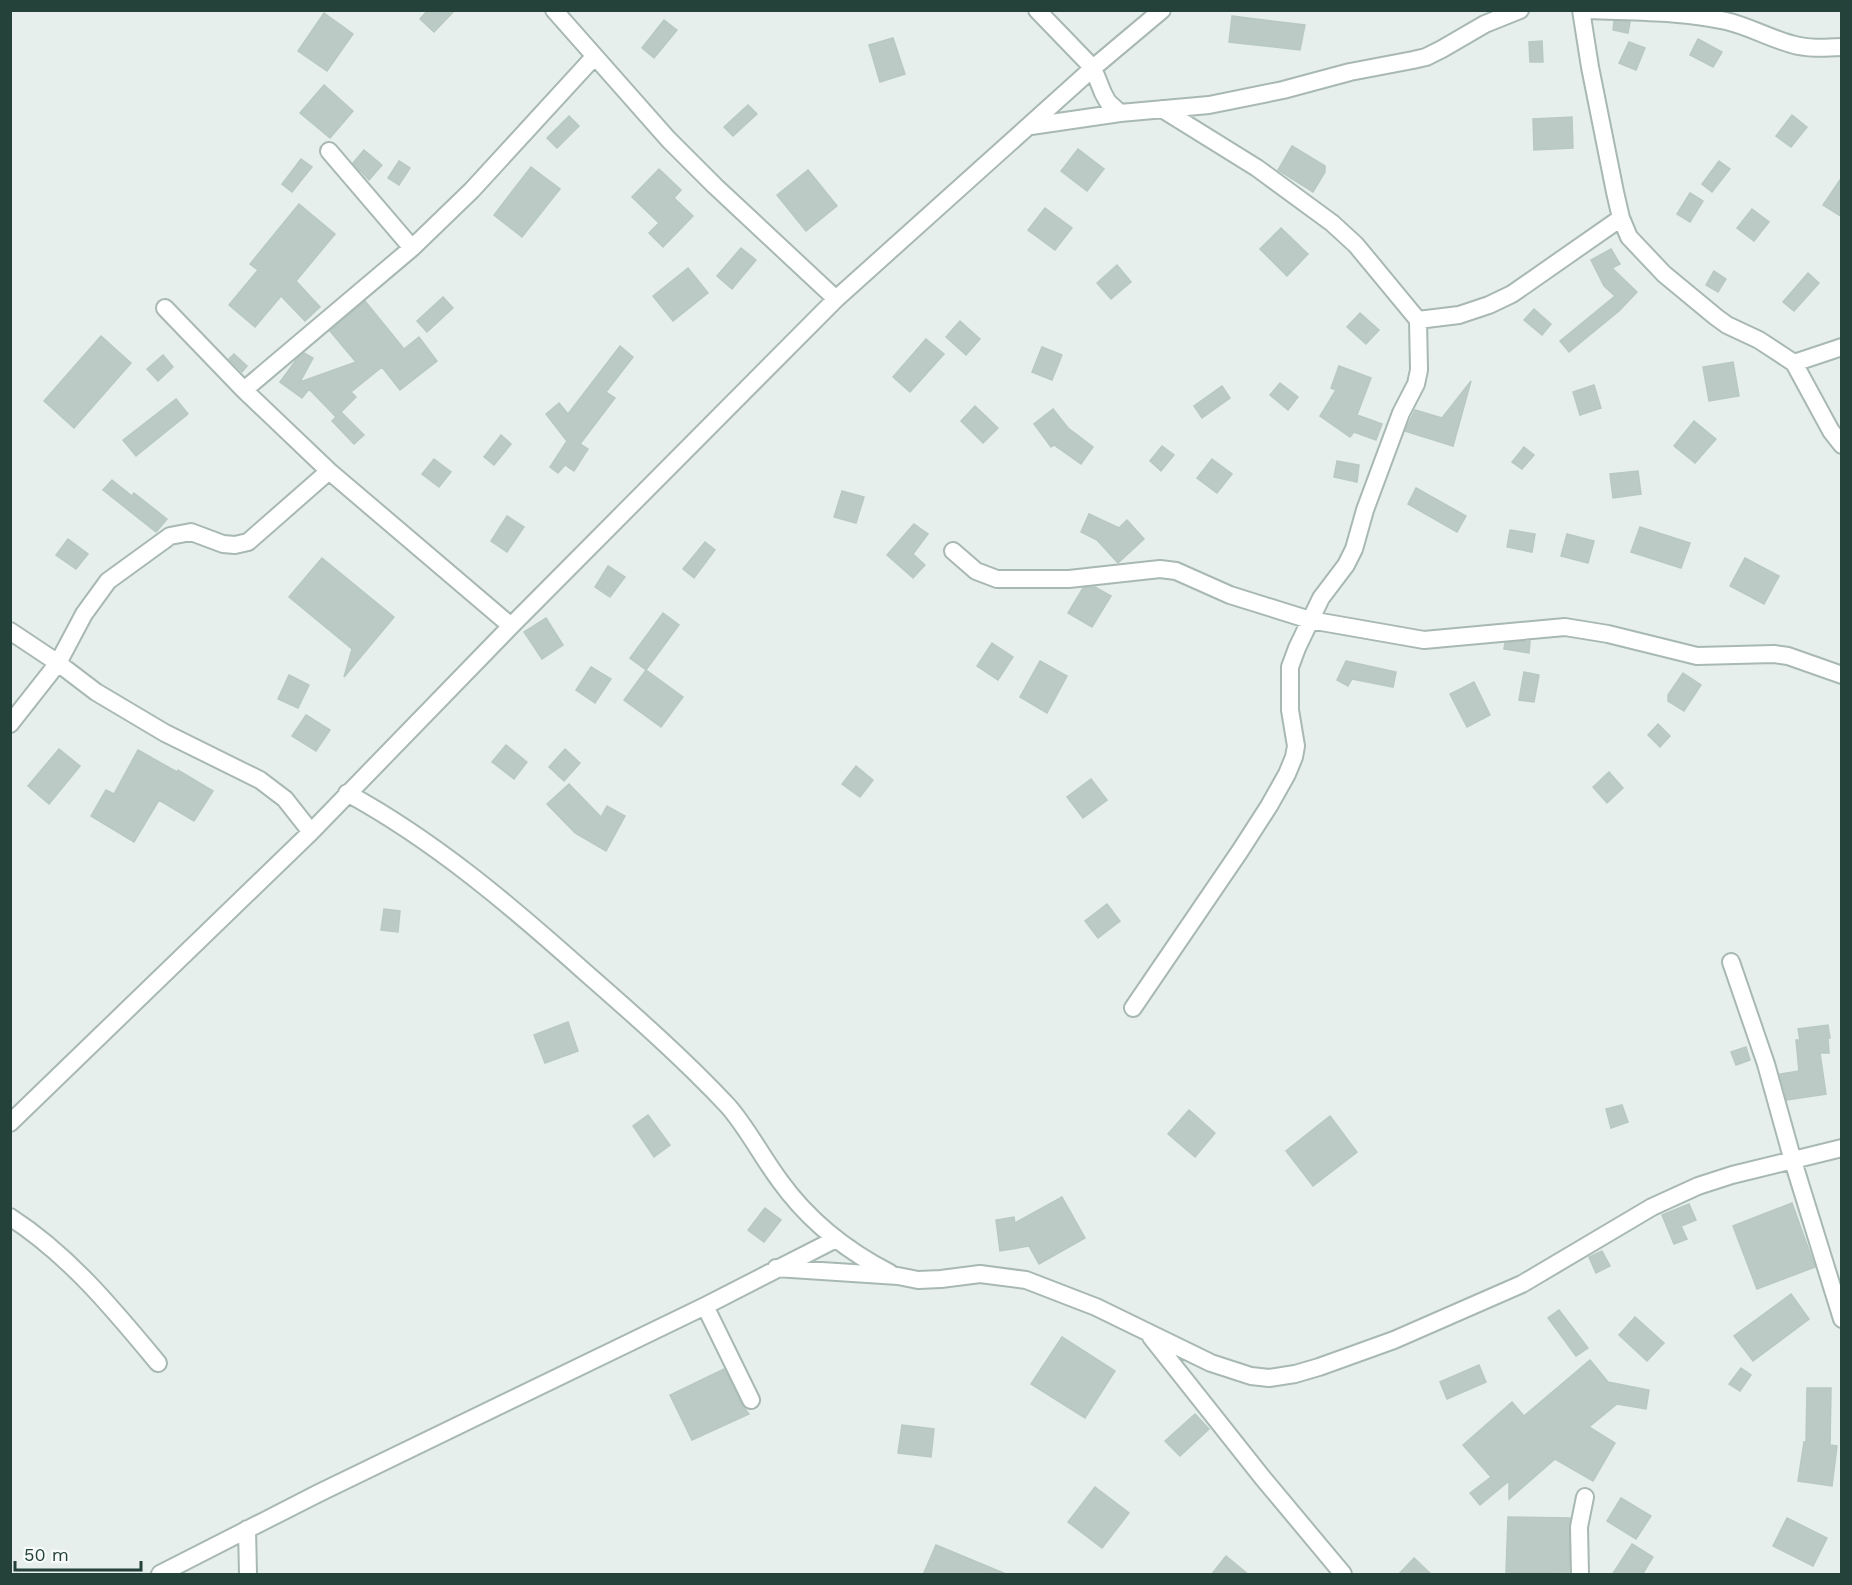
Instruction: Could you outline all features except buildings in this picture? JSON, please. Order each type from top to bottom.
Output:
[{"type":"street","points":[[554,10],[684,155],[836,299]]},
{"type":"street","points":[[1037,10],[1094,68],[1108,102],[1120,113]]},
{"type":"street","points":[[10,1123],[311,832],[511,626],[836,299],[1162,10]]},
{"type":"street","points":[[1031,126],[1120,113],[1209,105],[1426,57],[1485,24],[1520,10]]},
{"type":"street","points":[[1581,10],[1590,68],[1621,218],[1629,237],[1664,274],[1727,326],[1759,340],[1794,363],[1831,431],[1842,444]]},
{"type":"street","points":[[1588,10],[1710,18],[1729,22],[1792,45],[1823,49],[1842,47]]},
{"type":"street","points":[[244,390],[412,248],[472,190],[594,57]]},
{"type":"street","points":[[1133,1008],[1246,842],[1287,774],[1296,746],[1290,710],[1290,667],[1321,598],[1346,565],[1354,549],[1365,510],[1391,438],[1416,384],[1419,370],[1418,320],[1356,245],[1332,223],[1257,168],[1162,109]]},
{"type":"street","points":[[328,151],[412,248]]},
{"type":"street","points":[[1418,320],[1459,315],[1490,305],[1512,294],[1621,218]]},
{"type":"street","points":[[165,308],[244,390],[329,471],[511,626]]},
{"type":"street","points":[[1794,363],[1842,347]]},
{"type":"street","points":[[10,724],[58,663],[84,614],[108,581],[170,536],[191,532],[223,544],[236,545],[248,542],[329,471]]},
{"type":"street","points":[[954,552],[976,571],[997,579],[1069,579],[1160,569],[1176,571],[1230,595],[1310,620],[1424,640],[1565,627],[1608,634],[1697,656],[1774,654],[1788,656],[1842,675]]},
{"type":"street","points":[[10,631],[96,692],[165,733],[260,780],[285,799],[311,832]]},
{"type":"street","points":[[347,793],[407,828],[456,863],[535,927],[610,993],[730,1108],[794,1199],[817,1224],[872,1264],[898,1276]]},
{"type":"street","points":[[1731,962],[1766,1064],[1793,1161],[1842,1319]]},
{"type":"street","points":[[776,1268],[898,1276],[918,1280],[980,1274],[1026,1280],[1096,1307],[1211,1363],[1251,1376],[1269,1378],[1295,1374],[1394,1340],[1522,1284],[1673,1196],[1732,1175],[1842,1148]]},
{"type":"street","points":[[10,1217],[50,1246],[72,1266],[158,1363]]},
{"type":"street","points":[[160,1575],[247,1529],[705,1306],[836,1239]]},
{"type":"street","points":[[705,1306],[751,1400]]},
{"type":"street","points":[[1148,1334],[1343,1575]]},
{"type":"street","points":[[1580,1575],[1579,1527],[1585,1497]]},
{"type":"street","points":[[247,1529],[248,1575]]}]
